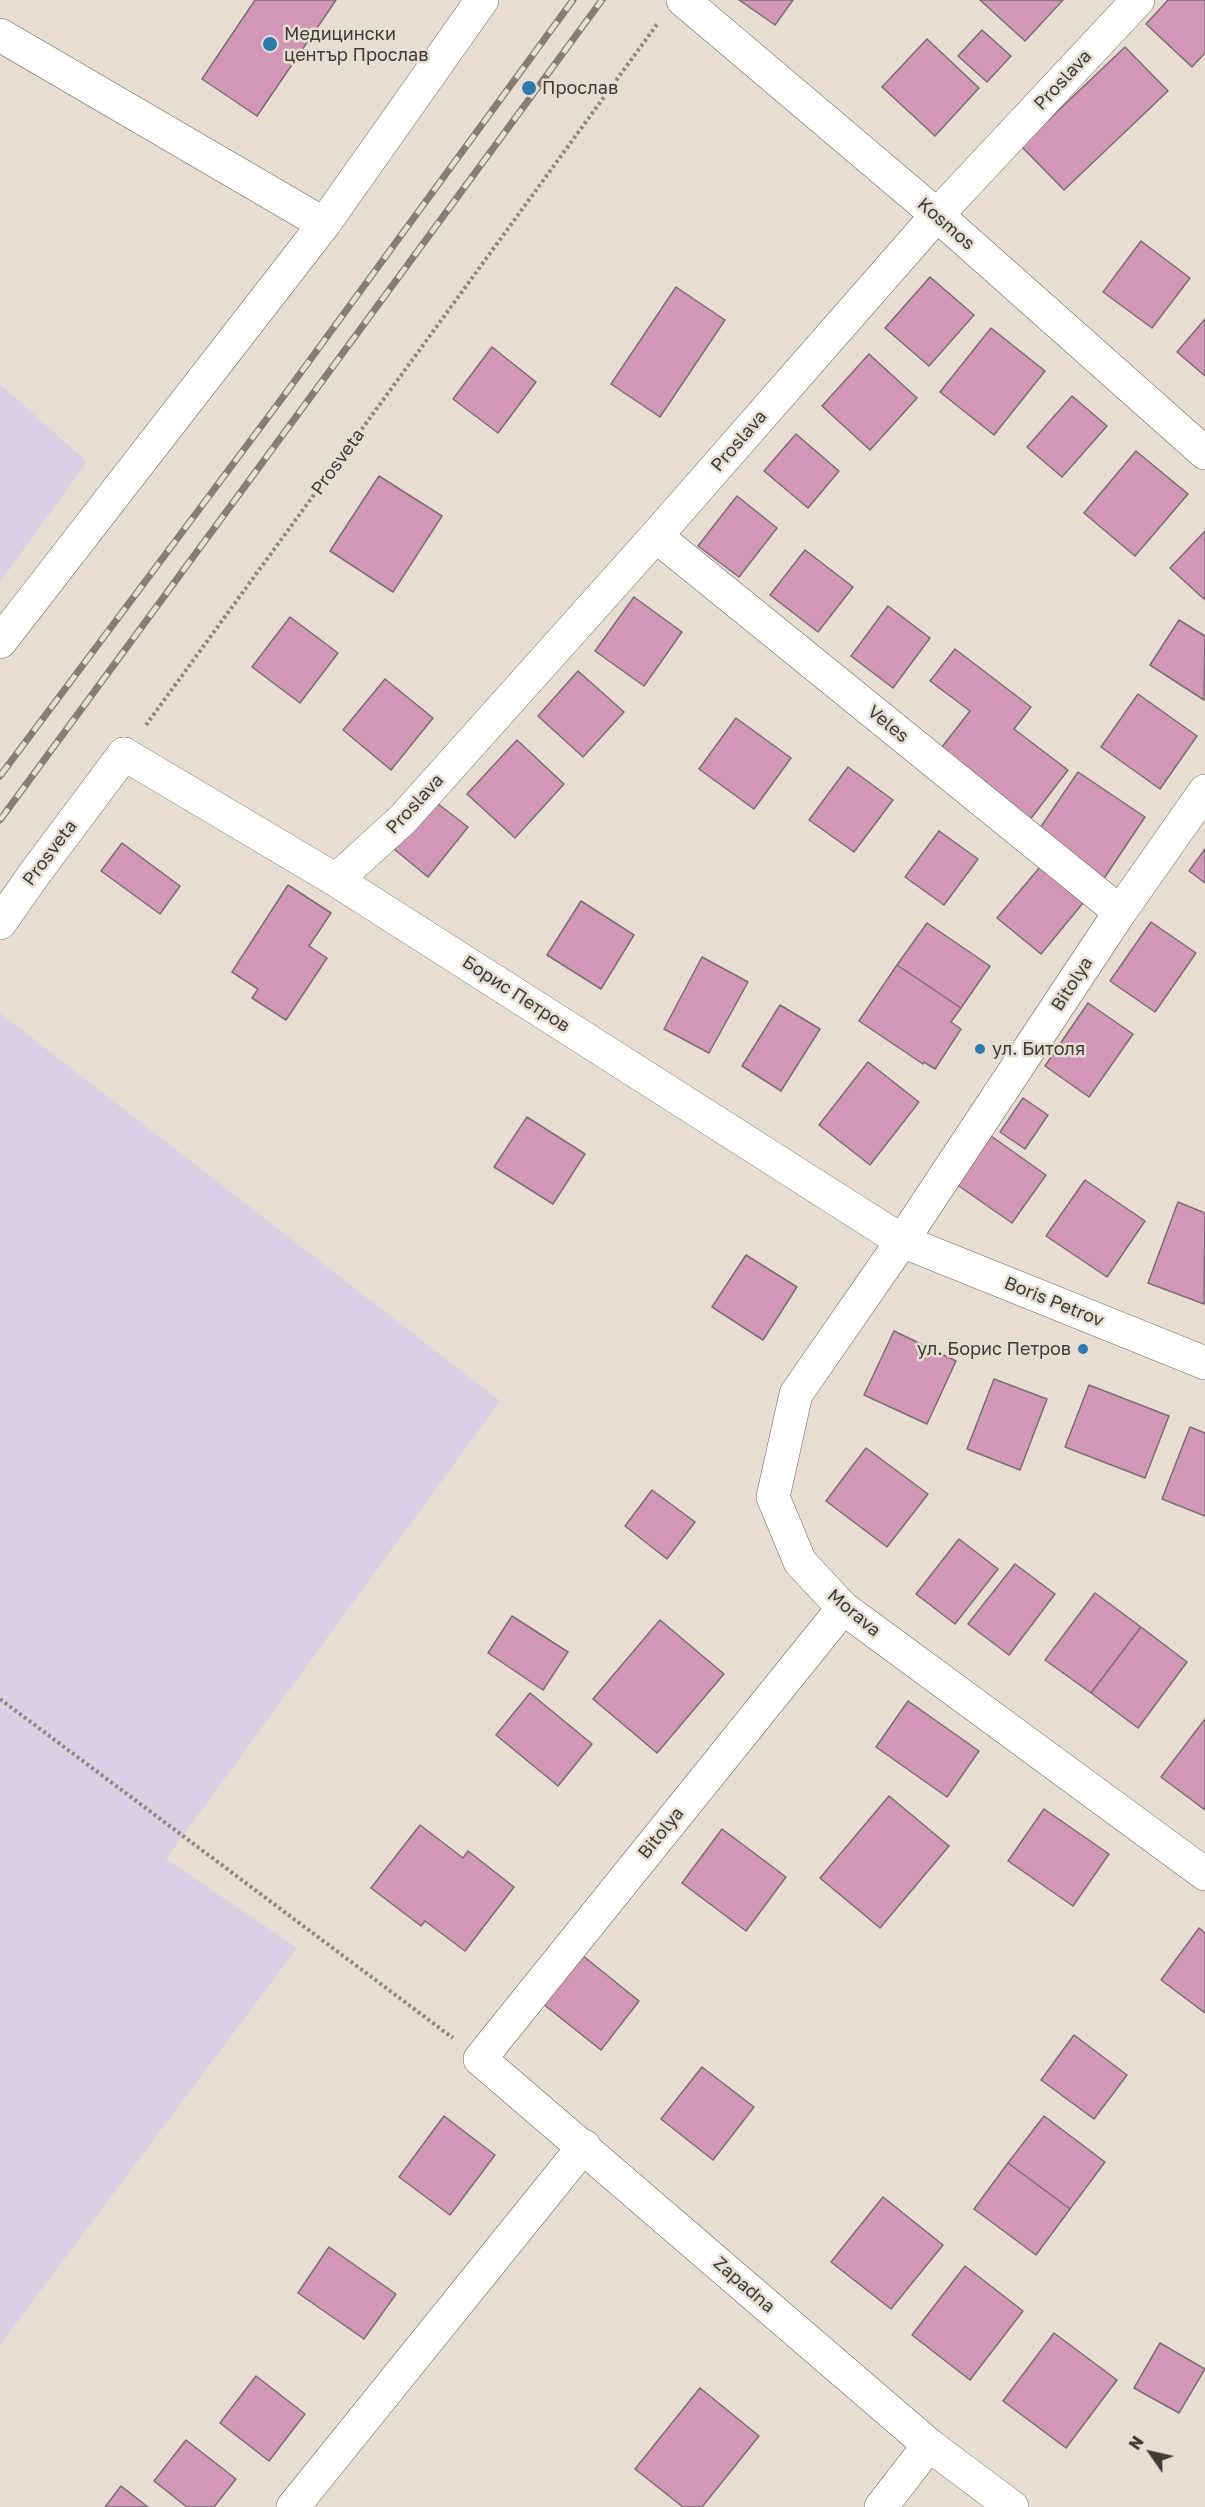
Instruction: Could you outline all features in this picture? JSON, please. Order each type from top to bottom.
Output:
[{"type":"street","points":[[0,642],[324,224],[482,0]]},
{"type":"street","name":"Proslava","points":[[336,880],[403,819],[656,536],[937,215],[1138,0]]},
{"type":"street","name":"Kosmos","points":[[671,10],[937,215],[1205,453]]},
{"type":"street","points":[[0,35],[324,224]]},
{"type":"street","name":"Veles","points":[[656,536],[1120,912]]},
{"type":"street","name":"Борис Петров","points":[[124,754],[336,880],[902,1240]]},
{"type":"street","name":"Prosveta","points":[[0,923],[124,754]]},
{"type":"street","name":"Bitolya","points":[[902,1240],[1120,912],[1205,791]]},
{"type":"street","name":"Boris Petrov","points":[[902,1240],[1205,1363]]},
{"type":"street","name":"Morava","points":[[902,1240],[796,1394],[773,1497],[800,1562],[843,1608],[1205,1874]]},
{"type":"street","name":"Bitolya","points":[[480,2059],[843,1608]]},
{"type":"street","name":"Zapadna","points":[[480,2059],[584,2146],[929,2445],[1012,2507]]},
{"type":"street","points":[[293,2507],[584,2146]]},
{"type":"street","points":[[881,2507],[929,2445]]},
{"type":"path","name":"Prosveta","points":[[124,754],[671,10]]},
{"type":"path","points":[[0,1699],[480,2059]]},
{"type":"shaded area","points":[[0,384],[87,462],[0,582]]},
{"type":"shaded area","points":[[0,1013],[500,1401],[166,1859],[297,1948],[0,2345]]},
{"type":"building","points":[[255,0],[336,0],[257,116],[202,79]]},
{"type":"building","points":[[739,0],[793,0],[775,25]]},
{"type":"building","points":[[980,0],[1063,0],[1025,41]]},
{"type":"building","points":[[1168,0],[1205,0],[1205,53],[1192,67],[1146,24]]},
{"type":"building","points":[[982,30],[1011,56],[987,82],[958,56]]},
{"type":"building","points":[[927,39],[979,88],[935,136],[882,87]]},
{"type":"building","points":[[1125,47],[1168,91],[1064,190],[1021,146]]},
{"type":"building","points":[[1141,241],[1190,278],[1152,328],[1103,292]]},
{"type":"building","points":[[930,277],[974,315],[929,366],[885,328]]},
{"type":"building","points":[[676,287],[725,320],[660,417],[611,384]]},
{"type":"building","points":[[1205,319],[1205,376],[1177,352]]},
{"type":"building","points":[[991,328],[1045,371],[994,435],[940,392]]},
{"type":"building","points":[[492,347],[536,382],[498,433],[453,399]]},
{"type":"building","points":[[869,354],[917,398],[870,450],[822,406]]},
{"type":"building","points":[[1072,396],[1107,426],[1062,477],[1027,447]]},
{"type":"building","points":[[796,434],[839,471],[808,508],[764,471]]},
{"type":"building","points":[[1136,451],[1188,494],[1135,556],[1084,513]]},
{"type":"building","points":[[379,476],[442,516],[393,592],[330,551]]},
{"type":"building","points":[[737,496],[777,528],[739,577],[698,546]]},
{"type":"building","points":[[1205,531],[1205,600],[1170,568]]},
{"type":"building","points":[[805,550],[853,587],[818,632],[770,595]]},
{"type":"building","points":[[634,597],[682,632],[644,686],[595,651]]},
{"type":"building","points":[[888,606],[930,638],[893,688],[851,656]]},
{"type":"building","points":[[290,617],[338,653],[300,703],[252,667]]},
{"type":"building","points":[[1179,620],[1205,636],[1204,700],[1150,665]]},
{"type":"building","points":[[955,649],[1031,707],[1014,729],[1068,770],[1029,821],[938,752],[970,711],[930,681]]},
{"type":"building","points":[[578,671],[624,712],[583,757],[538,716]]},
{"type":"building","points":[[385,679],[433,718],[391,770],[343,730]]},
{"type":"building","points":[[1138,694],[1197,736],[1160,789],[1101,747]]},
{"type":"building","points":[[736,718],[791,758],[754,809],[699,769]]},
{"type":"building","points":[[517,740],[564,784],[515,838],[467,794]]},
{"type":"building","points":[[848,767],[893,800],[854,852],[809,820]]},
{"type":"building","points":[[1078,772],[1145,817],[1103,880],[1036,834]]},
{"type":"building","points":[[433,800],[468,827],[428,877],[394,849]]},
{"type":"building","points":[[939,831],[978,859],[944,905],[905,877]]},
{"type":"building","points":[[122,843],[180,886],[160,914],[101,871]]},
{"type":"building","points":[[1205,849],[1205,883],[1189,871]]},
{"type":"building","points":[[1040,867],[1083,903],[1041,954],[997,918]]},
{"type":"building","points":[[288,885],[331,913],[309,946],[327,958],[286,1020],[252,998],[258,989],[232,972]]},
{"type":"building","points":[[581,901],[634,935],[601,989],[547,955]]},
{"type":"building","points":[[1151,922],[1196,953],[1155,1012],[1110,981]]},
{"type":"building","points":[[927,923],[990,966],[961,1008],[897,965]]},
{"type":"building","points":[[702,957],[748,982],[709,1053],[664,1029]]},
{"type":"building","points":[[897,965],[961,1008],[951,1022],[961,1029],[935,1069],[924,1062],[923,1064],[859,1021]]},
{"type":"building","points":[[1088,1003],[1133,1034],[1089,1097],[1045,1066]]},
{"type":"building","points":[[780,1005],[820,1029],[781,1091],[742,1066]]},
{"type":"building","points":[[868,1062],[919,1102],[870,1165],[819,1125]]},
{"type":"building","points":[[1023,1098],[1048,1115],[1025,1149],[1000,1132]]},
{"type":"building","points":[[527,1117],[585,1154],[553,1204],[494,1167]]},
{"type":"building","points":[[991,1136],[1046,1175],[1012,1223],[956,1184]]},
{"type":"building","points":[[1085,1180],[1145,1221],[1107,1277],[1046,1236]]},
{"type":"building","points":[[1178,1202],[1205,1213],[1204,1304],[1148,1283]]},
{"type":"building","points":[[746,1255],[797,1287],[763,1340],[712,1307]]},
{"type":"building","points":[[894,1331],[956,1361],[927,1424],[864,1395]]},
{"type":"building","points":[[994,1379],[1047,1399],[1020,1470],[967,1449]]},
{"type":"building","points":[[1089,1385],[1169,1416],[1145,1478],[1065,1447]]},
{"type":"building","points":[[1190,1427],[1205,1433],[1205,1516],[1162,1499]]},
{"type":"building","points":[[866,1448],[928,1494],[887,1547],[826,1501]]},
{"type":"building","points":[[652,1490],[695,1522],[667,1559],[625,1526]]},
{"type":"building","points":[[959,1539],[998,1569],[955,1624],[916,1594]]},
{"type":"building","points":[[1015,1564],[1055,1594],[1009,1655],[968,1624]]},
{"type":"building","points":[[1095,1593],[1141,1627],[1091,1693],[1045,1660]]},
{"type":"building","points":[[512,1616],[568,1652],[543,1690],[488,1653]]},
{"type":"building","points":[[660,1620],[724,1674],[657,1753],[593,1699]]},
{"type":"building","points":[[1141,1627],[1187,1662],[1138,1728],[1091,1693]]},
{"type":"building","points":[[530,1693],[592,1744],[558,1786],[496,1735]]},
{"type":"building","points":[[908,1701],[979,1751],[947,1797],[876,1747]]},
{"type":"building","points":[[1205,1719],[1205,1810],[1161,1777]]},
{"type":"building","points":[[889,1796],[949,1846],[880,1928],[820,1878]]},
{"type":"building","points":[[1044,1809],[1109,1854],[1073,1906],[1008,1861]]},
{"type":"building","points":[[420,1825],[463,1858],[468,1851],[514,1887],[465,1951],[425,1921],[421,1926],[371,1888]]},
{"type":"building","points":[[722,1829],[786,1877],[746,1931],[682,1883]]},
{"type":"building","points":[[1199,1928],[1205,1933],[1205,2013],[1161,1980]]},
{"type":"building","points":[[582,1955],[639,2001],[601,2050],[543,2004]]},
{"type":"building","points":[[1074,2035],[1127,2075],[1094,2119],[1041,2080]]},
{"type":"building","points":[[702,2067],[754,2107],[713,2160],[661,2119]]},
{"type":"building","points":[[444,2116],[495,2155],[450,2215],[399,2177]]},
{"type":"building","points":[[1044,2116],[1105,2162],[1070,2209],[1008,2163]]},
{"type":"building","points":[[1008,2163],[1070,2209],[1036,2255],[974,2209]]},
{"type":"building","points":[[883,2197],[943,2245],[891,2309],[831,2262]]},
{"type":"building","points":[[329,2247],[396,2294],[364,2339],[298,2293]]},
{"type":"building","points":[[965,2266],[1023,2311],[970,2380],[912,2335]]},
{"type":"building","points":[[1054,2333],[1117,2380],[1066,2448],[1003,2401]]},
{"type":"building","points":[[1160,2343],[1205,2369],[1179,2413],[1134,2388]]},
{"type":"building","points":[[256,2376],[305,2414],[269,2461],[220,2423]]},
{"type":"building","points":[[700,2388],[759,2436],[702,2507],[683,2507],[635,2469]]},
{"type":"building","points":[[186,2440],[236,2479],[214,2507],[187,2507],[154,2481]]},
{"type":"building","points":[[121,2486],[148,2507],[105,2507]]},
{"type":"railway","points":[[0,776],[280,401],[573,0]]},
{"type":"railway","points":[[0,820],[602,0]]},
{"type":"place","name":"Медицински център Прослав","points":[[270,44]]},
{"type":"place","name":"Прослав","points":[[529,88]]},
{"type":"place","name":"ул. Битоля","points":[[980,1049]]},
{"type":"place","name":"ул. Борис Петров","points":[[1083,1349]]}]
